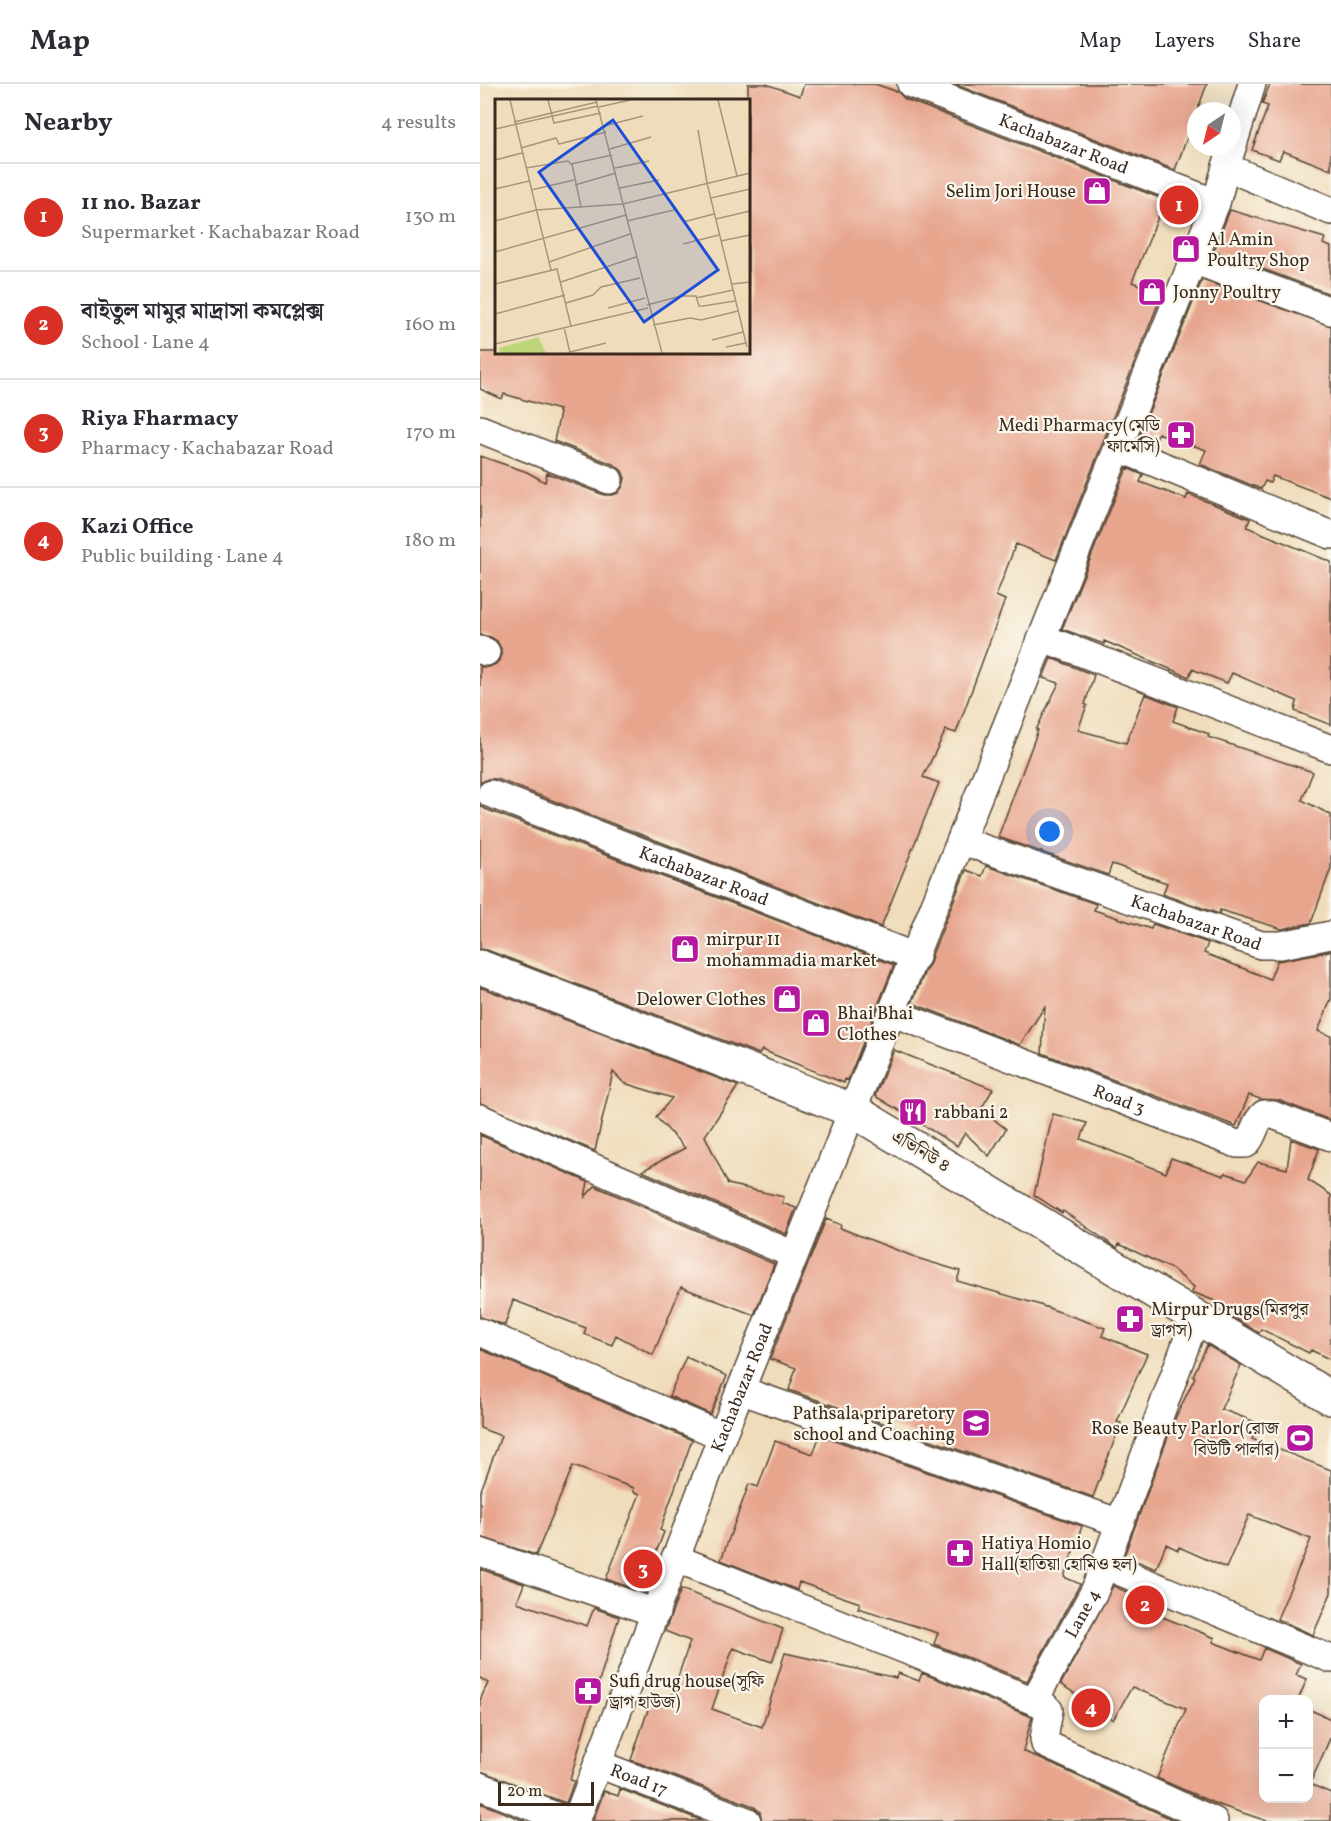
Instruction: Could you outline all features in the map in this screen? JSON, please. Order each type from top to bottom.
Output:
[{"type":"street","name":"Kachabazar Road","points":[[911,84],[1216,203]]},
{"type":"street","name":"Kachabazar Road","points":[[576,1821],[740,1390],[916,957],[1216,203],[1252,84]]},
{"type":"street","points":[[1226,167],[1331,211]]},
{"type":"street","points":[[1193,260],[1331,311]]},
{"type":"street","points":[[480,429],[609,480]]},
{"type":"street","points":[[1119,448],[1331,535]]},
{"type":"street","points":[[1043,638],[1331,749]]},
{"type":"street","name":"Kachabazar Road","points":[[491,794],[916,957]]},
{"type":"street","name":"Kachabazar Road","points":[[962,841],[1261,945],[1281,945],[1331,935]]},
{"type":"street","name":"এভিনিউ ৪","points":[[480,967],[854,1111],[1331,1398]]},
{"type":"street","name":"Road 3","points":[[892,1013],[1238,1144],[1246,1144],[1252,1138],[1259,1118],[1264,1114],[1273,1115],[1331,1137]]},
{"type":"street","points":[[480,1118],[794,1255]]},
{"type":"street","name":"Lane 4","points":[[1034,1701],[1095,1590],[1196,1317]]},
{"type":"street","points":[[480,1332],[722,1436]]},
{"type":"street","points":[[740,1390],[1120,1523]]},
{"type":"street","points":[[480,1552],[656,1613]]},
{"type":"street","points":[[675,1558],[1048,1707],[1045,1744],[1215,1821]]},
{"type":"street","points":[[1104,1565],[1331,1659]]},
{"type":"street","name":"Road 17","points":[[598,1764],[747,1821]]},
{"type":"street","points":[[480,1786],[568,1821]]},
{"type":"building","points":[[748,84],[766,84],[800,96],[804,84],[875,84],[898,92],[905,99],[1165,200],[1132,282],[1162,294],[1056,560],[1016,544],[996,596],[1005,600],[956,733],[946,730],[923,777],[939,783],[881,927],[497,779],[488,779],[480,783],[480,667],[496,664],[501,658],[501,649],[497,641],[491,637],[480,635],[480,456],[527,472],[545,482],[547,473],[604,495],[618,493],[625,478],[622,471],[615,465],[554,441],[559,410],[504,394],[502,399],[480,389],[480,352],[495,352],[495,354],[750,354],[750,99],[748,99]]},
{"type":"building","points":[[954,84],[1207,84],[1200,102],[1187,102],[1187,138],[1175,170]]},
{"type":"building","points":[[1270,84],[1331,84],[1331,170],[1283,151],[1279,160],[1252,150],[1268,106],[1262,104]]},
{"type":"building","points":[[1230,210],[1325,238],[1323,244],[1331,247],[1330,294],[1214,251]]},
{"type":"building","points":[[1202,280],[1331,326],[1331,498],[1273,476],[1270,483],[1265,481],[1261,489],[1200,464],[1206,450],[1158,433],[1154,445],[1138,439]]},
{"type":"building","points":[[1127,468],[1143,475],[1140,482],[1186,499],[1188,494],[1250,519],[1247,527],[1331,562],[1331,725],[1295,711],[1297,701],[1232,673],[1227,683],[1192,669],[1189,677],[1104,641],[1104,644],[1062,629]]},
{"type":"building","points":[[1051,658],[1094,675],[1078,730],[1126,743],[1145,694],[1178,707],[1173,721],[1209,734],[1208,737],[1313,772],[1302,800],[1331,815],[1331,868],[1311,923],[1282,929],[1220,910],[1219,914],[1163,894],[1167,883],[1112,864],[1108,875],[998,837],[1038,730],[1036,730],[1059,683],[1043,678]]},
{"type":"building","name":"mirpur 11 mohammadia market","points":[[480,805],[485,809],[894,965],[848,1080],[845,1079],[844,1083],[762,1050],[759,1054],[480,949]]},
{"type":"building","points":[[986,866],[1096,904],[1094,910],[1151,929],[1153,924],[1208,943],[1204,953],[1270,979],[1277,961],[1331,951],[1331,999],[1318,1031],[1331,1036],[1330,1120],[1278,1100],[1260,1099],[1249,1095],[1236,1126],[1042,1053],[1045,1006],[1020,1045],[912,1003],[966,870],[982,876]]},
{"type":"building","points":[[480,987],[738,1086],[705,1136],[728,1184],[784,1197],[782,1203],[796,1208],[786,1234],[642,1171],[685,1148],[656,1117],[672,1098],[624,1083],[613,1072],[595,1151],[480,1103]]},
{"type":"building","points":[[894,1050],[993,1089],[981,1109],[1006,1129],[989,1156],[965,1133],[957,1146],[875,1096]]},
{"type":"building","points":[[1053,1114],[1087,1123],[1081,1139],[1166,1173],[1171,1158],[1224,1176],[1225,1173],[1246,1180],[1258,1162],[1287,1169],[1291,1139],[1319,1149],[1308,1180],[1331,1195],[1331,1360],[1311,1350],[1309,1353],[1261,1329],[1259,1333],[1222,1311],[1225,1305],[1192,1292],[1194,1287],[1172,1269],[1119,1244],[1117,1248],[1063,1211],[1062,1213],[1034,1195]]},
{"type":"building","points":[[480,1135],[588,1182],[585,1197],[595,1186],[774,1264],[754,1315],[681,1287],[653,1355],[616,1335],[612,1345],[584,1334],[586,1328],[513,1300],[505,1325],[480,1317]]},
{"type":"building","points":[[826,1219],[841,1225],[840,1228],[920,1259],[960,1271],[957,1281],[1037,1304],[1105,1328],[1102,1336],[1147,1354],[1117,1422],[1121,1423],[1093,1497],[789,1390],[796,1368],[770,1359]]},
{"type":"building","points":[[1207,1345],[1241,1365],[1221,1409],[1258,1423],[1252,1439],[1331,1470],[1331,1593],[1313,1635],[1277,1619],[1311,1539],[1249,1515],[1226,1568],[1179,1547],[1178,1550],[1166,1544],[1156,1569],[1124,1556],[1173,1423]]},
{"type":"building","points":[[480,1349],[692,1440],[660,1530],[664,1532],[647,1576],[651,1578],[646,1593],[606,1579],[640,1494],[633,1491],[634,1488],[573,1466],[536,1555],[480,1537],[480,1493],[501,1436],[480,1428]]},
{"type":"building","points":[[686,1357],[727,1376],[710,1414],[669,1396]]},
{"type":"building","points":[[820,1435],[1082,1526],[1064,1577],[1080,1584],[1027,1681],[934,1644],[938,1633],[858,1608],[860,1603],[799,1582],[797,1590],[721,1560],[749,1484],[758,1487],[775,1441],[813,1454]]},
{"type":"building","points":[[480,1569],[524,1584],[517,1602],[587,1626],[594,1608],[619,1617],[586,1723],[570,1780],[574,1781],[566,1803],[480,1771],[480,1700],[488,1683],[480,1678]]},
{"type":"building","points":[[1113,1586],[1144,1599],[1140,1608],[1215,1638],[1213,1642],[1259,1660],[1264,1648],[1301,1664],[1296,1675],[1307,1679],[1300,1695],[1259,1695],[1259,1803],[1313,1803],[1313,1785],[1331,1793],[1331,1821],[1267,1821],[1216,1804],[1157,1778],[1186,1709],[1132,1687],[1113,1720],[1061,1684]]},
{"type":"building","points":[[681,1589],[783,1629],[772,1662],[733,1648],[712,1709],[762,1727],[785,1653],[896,1678],[898,1673],[919,1681],[922,1673],[1032,1717],[1023,1751],[1176,1821],[762,1821],[760,1812],[753,1806],[631,1760],[652,1698],[669,1704],[690,1641],[665,1631]]},
{"type":"building","points":[[1313,1711],[1331,1719],[1331,1736],[1313,1777]]},
{"type":"building","points":[[620,1789],[703,1821],[593,1821],[604,1791],[618,1796]]},
{"type":"building","points":[[480,1803],[525,1821],[480,1821]]},
{"type":"place","name":"Selim Jori House","points":[[1097,191]]},
{"type":"place","name":"11 no. Bazar","points":[[1179,205]]},
{"type":"place","name":"Al Amin Poultry Shop","points":[[1186,249]]},
{"type":"place","name":"Jonny Poultry","points":[[1152,292]]},
{"type":"place","name":"Medi Pharmacy(মেডি ফার্মেসি)","points":[[1181,435]]},
{"type":"place","name":"mirpur 11 mohammadia market","points":[[685,949]]},
{"type":"place","name":"Delower Clothes","points":[[787,999]]},
{"type":"place","name":"Bhai Bhai Clothes","points":[[816,1023]]},
{"type":"place","name":"rabbani 2","points":[[913,1112]]},
{"type":"place","name":"Mirpur Drugs(মিরপুর ড্রাগস)","points":[[1130,1319]]},
{"type":"place","name":"Pathsala priparetory school and Coaching","points":[[976,1423]]},
{"type":"place","name":"Rose Beauty Parlor(রোজ বিউটি পার্লার)","points":[[1300,1438]]},
{"type":"place","name":"Hatiya Homio Hall(হাতিয়া হোমিও হল)","points":[[960,1553]]},
{"type":"place","name":"Riya Fharmacy","points":[[643,1569]]},
{"type":"place","name":"বাইতুল মামুর মাদ্রাসা কমপ্লেক্স","points":[[1145,1605]]},
{"type":"place","name":"Sufi drug house(সুফি ড্রাগ হাউজ)","points":[[588,1691]]},
{"type":"place","name":"Kazi Office","points":[[1091,1708]]}]
